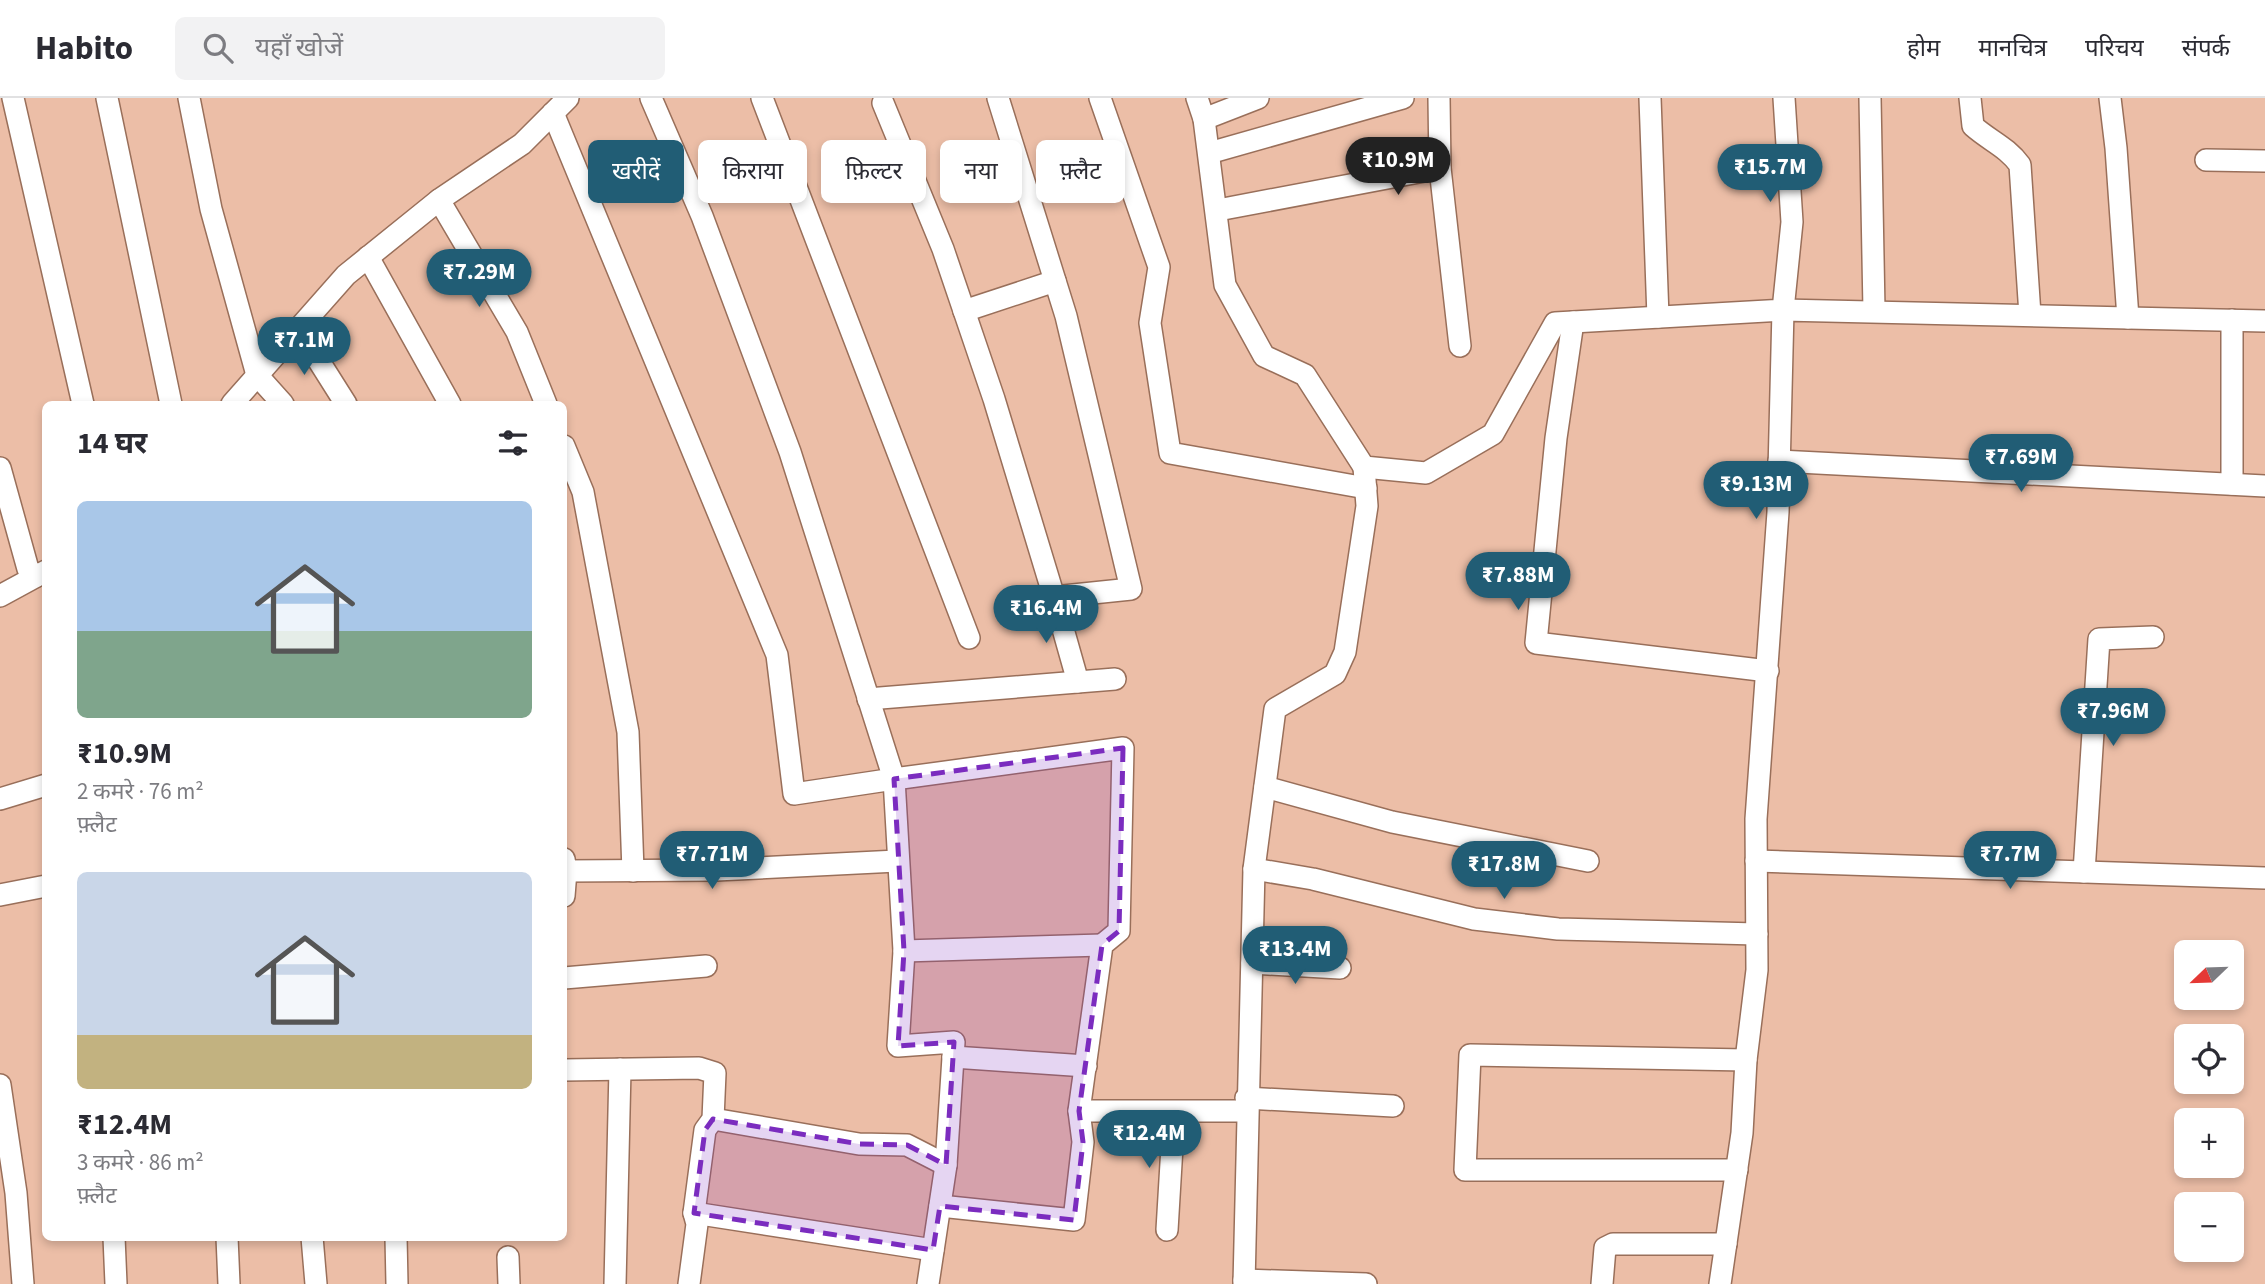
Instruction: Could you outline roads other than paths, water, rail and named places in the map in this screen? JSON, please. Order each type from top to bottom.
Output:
[{"type":"street","points":[[13,98],[82,401]]},
{"type":"street","points":[[107,98],[169,401]]},
{"type":"street","points":[[190,98],[211,209],[257,375],[280,401]]},
{"type":"street","points":[[650,98],[702,216],[790,452],[894,779],[904,951],[898,1046],[954,1042],[946,1165],[928,1284]]},
{"type":"street","points":[[762,98],[969,638]]},
{"type":"street","points":[[998,98],[1055,281],[1131,589],[1054,597]]},
{"type":"street","points":[[1100,98],[1159,267],[1150,323],[1170,453],[1365,477],[1426,473],[1493,434],[1555,323],[1783,310],[2265,321]]},
{"type":"street","points":[[1197,98],[1204,119],[1225,285],[1264,356],[1305,375],[1365,477],[1367,506],[1345,652],[1335,674],[1275,709],[1254,869],[1246,1104],[1244,1282],[1366,1284]]},
{"type":"street","points":[[1204,119],[1258,98]]},
{"type":"street","points":[[1209,153],[1402,98]]},
{"type":"street","points":[[1439,98],[1440,168],[1460,346]]},
{"type":"street","points":[[1650,98],[1658,317]]},
{"type":"street","points":[[1720,1284],[1737,1170],[1757,970],[1756,819],[1768,671],[1779,460],[1783,310],[1792,222],[1784,98]]},
{"type":"street","points":[[1870,98],[1874,310]]},
{"type":"street","points":[[1970,98],[1973,126],[1988,139],[2008,148],[2020,165],[2030,315]]},
{"type":"street","points":[[2110,98],[2128,318]]},
{"type":"street","points":[[883,103],[943,249],[964,311],[1078,682]]},
{"type":"street","points":[[235,401],[346,275],[439,200],[522,144],[560,106],[777,655],[794,794],[1123,748],[1118,931],[1102,944],[904,951]]},
{"type":"street","points":[[2206,160],[2265,161]]},
{"type":"street","points":[[1217,210],[1440,168]]},
{"type":"street","points":[[439,200],[517,332],[545,401]]},
{"type":"street","points":[[368,257],[448,401]]},
{"type":"street","points":[[964,311],[1055,281]]},
{"type":"street","points":[[2232,320],[2232,484]]},
{"type":"street","points":[[1573,322],[1556,438],[1536,643],[1768,671]]},
{"type":"street","points":[[298,328],[344,401]]},
{"type":"street","points":[[567,453],[583,492],[628,732],[633,871]]},
{"type":"street","points":[[1779,460],[2265,486]]},
{"type":"street","points":[[0,468],[28,569],[41,574]]},
{"type":"street","points":[[0,596],[41,574]]},
{"type":"street","points":[[2084,872],[2099,639],[2153,637]]},
{"type":"street","points":[[868,699],[1115,679]]},
{"type":"street","points":[[0,799],[42,786]]},
{"type":"street","points":[[1265,787],[1391,822],[1588,860]]},
{"type":"street","points":[[567,865],[633,871],[897,861]]},
{"type":"street","points":[[1756,861],[2265,878]]},
{"type":"street","points":[[1254,869],[1313,879],[1498,922],[1558,929],[1756,934]]},
{"type":"street","points":[[0,895],[42,887]]},
{"type":"street","points":[[940,1206],[1074,1220],[1083,1142],[1079,1111],[1102,944]]},
{"type":"street","points":[[1252,963],[1340,968]]},
{"type":"street","points":[[567,978],[706,966]]},
{"type":"street","points":[[1737,1170],[1465,1170],[1470,1055],[1746,1060]]},
{"type":"street","points":[[953,1057],[1086,1066]]},
{"type":"street","points":[[567,1070],[699,1068],[715,1073],[713,1119],[705,1130],[694,1213],[697,1224],[689,1284]]},
{"type":"street","points":[[615,1284],[620,1069]]},
{"type":"street","points":[[0,1085],[16,1193],[23,1284]]},
{"type":"street","points":[[1079,1111],[1174,1113],[1246,1104],[1393,1106]]},
{"type":"street","points":[[1167,1230],[1174,1113]]},
{"type":"street","points":[[713,1119],[859,1144],[907,1145],[946,1165]]},
{"type":"street","points":[[694,1213],[933,1250]]},
{"type":"street","points":[[114,1241],[117,1284]]},
{"type":"street","points":[[227,1241],[229,1284]]},
{"type":"street","points":[[312,1241],[316,1284]]},
{"type":"street","points":[[396,1241],[397,1284]]},
{"type":"street","points":[[1602,1284],[1605,1248],[1613,1244],[1726,1244]]},
{"type":"street","points":[[508,1257],[509,1284]]}]
